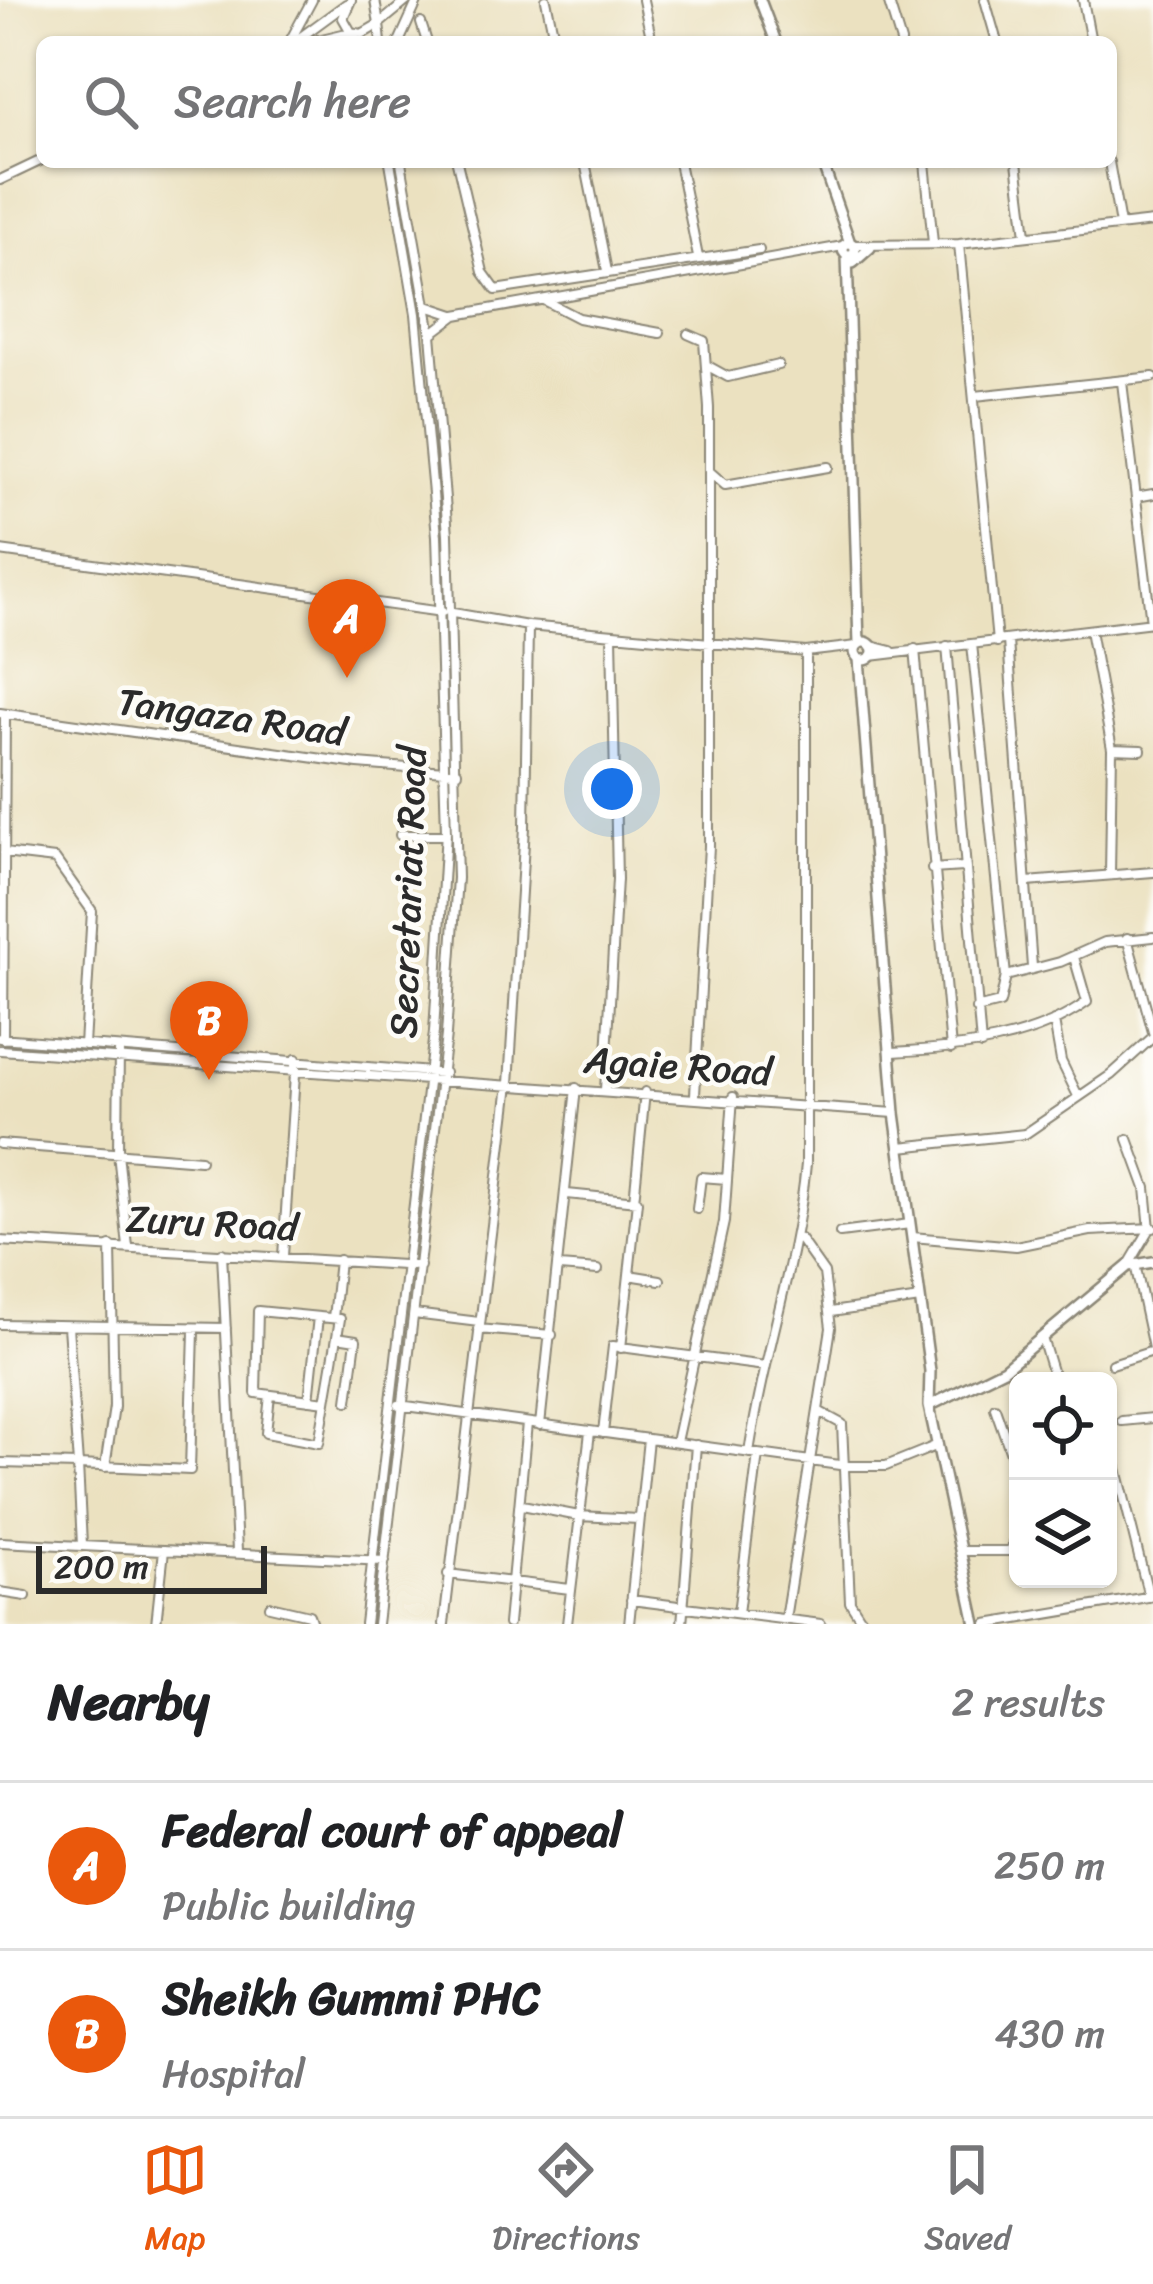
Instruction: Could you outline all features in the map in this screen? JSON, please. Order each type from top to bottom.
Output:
[{"type":"street","points":[[294,36],[312,0]]},
{"type":"street","points":[[375,0],[380,36]]},
{"type":"street","points":[[357,36],[369,33],[408,0]]},
{"type":"street","points":[[402,36],[418,0]]},
{"type":"street","points":[[546,0],[554,36]]},
{"type":"street","points":[[643,0],[651,36]]},
{"type":"street","points":[[760,0],[774,36]]},
{"type":"street","points":[[888,0],[899,36]]},
{"type":"street","points":[[985,0],[996,36]]},
{"type":"street","points":[[1083,0],[1090,36]]},
{"type":"street","points":[[299,36],[347,2]]},
{"type":"street","points":[[347,2],[344,18],[353,36]]},
{"type":"street","points":[[421,23],[425,36]]},
{"type":"street","points":[[0,180],[36,163]]},
{"type":"street","name":"Secretariat Road","points":[[377,1624],[407,1264],[443,940],[446,835],[447,612],[416,314],[390,168]]},
{"type":"street","name":"Secretariat Road","points":[[364,1624],[414,1314],[455,934],[457,772],[431,334],[402,168]]},
{"type":"street","points":[[458,168],[483,272],[496,290],[759,250]]},
{"type":"street","points":[[586,168],[607,272]]},
{"type":"street","points":[[680,168],[698,256]]},
{"type":"street","points":[[824,168],[848,247],[861,615],[895,1113],[929,1406],[976,1624]]},
{"type":"street","points":[[926,168],[933,243]]},
{"type":"street","points":[[1018,168],[1026,235]]},
{"type":"street","points":[[1110,168],[1120,225]]},
{"type":"street","points":[[427,306],[456,315],[848,247],[959,244],[1153,222]]},
{"type":"street","points":[[959,244],[1027,882],[1032,968]]},
{"type":"street","points":[[849,272],[869,248]]},
{"type":"street","points":[[544,300],[578,318],[660,333]]},
{"type":"street","points":[[431,334],[456,315]]},
{"type":"street","points":[[688,334],[704,339],[708,366],[709,846],[695,1095]]},
{"type":"street","points":[[708,366],[728,376],[778,365]]},
{"type":"street","points":[[975,396],[1153,377]]},
{"type":"street","points":[[0,551],[528,626],[806,652],[892,651],[1152,622],[1122,382]]},
{"type":"street","points":[[708,470],[725,485],[828,466]]},
{"type":"street","points":[[1136,497],[1153,494]]},
{"type":"street","points":[[444,1624],[509,1084],[525,827],[528,626]]},
{"type":"street","points":[[1090,630],[1112,749],[1110,874]]},
{"type":"street","points":[[605,1090],[616,879],[612,634]]},
{"type":"street","points":[[972,644],[1006,976],[1000,1003],[976,1009]]},
{"type":"street","points":[[947,646],[981,1045]]},
{"type":"street","points":[[915,649],[951,1048]]},
{"type":"street","points":[[738,1613],[765,1366],[786,1269],[800,1239],[808,1103],[806,652]]},
{"type":"street","points":[[3,714],[2,1039],[429,1070],[456,1080]]},
{"type":"street","name":"Tangaza Road","points":[[3,714],[457,772]]},
{"type":"street","points":[[1112,749],[1141,750]]},
{"type":"street","points":[[400,835],[446,835]]},
{"type":"street","points":[[4,853],[56,859],[92,910],[85,1046]]},
{"type":"street","points":[[932,869],[963,867]]},
{"type":"street","points":[[1027,882],[1153,872]]},
{"type":"street","points":[[1006,976],[1127,938],[1153,937]]},
{"type":"street","points":[[900,1147],[1024,1135],[1153,1035],[1127,938]]},
{"type":"street","points":[[893,1052],[981,1045],[1054,1022],[1087,1002],[1074,957]]},
{"type":"street","points":[[1054,1022],[1060,1061],[1078,1096]]},
{"type":"street","points":[[119,1048],[118,1153],[128,1247]]},
{"type":"street","points":[[0,1050],[428,1084],[456,1080]]},
{"type":"street","points":[[283,1256],[296,1059]]},
{"type":"street","name":"Agaie Road","points":[[456,1080],[734,1097],[895,1113]]},
{"type":"street","points":[[540,1425],[576,1088]]},
{"type":"street","points":[[621,1348],[644,1092]]},
{"type":"street","points":[[676,1442],[724,1222],[734,1097]]},
{"type":"street","points":[[929,1406],[1004,1369],[1131,1264],[1152,1228],[1146,1188],[1128,1139]]},
{"type":"street","points":[[0,1144],[200,1160]]},
{"type":"street","points":[[697,1209],[700,1177],[727,1179]]},
{"type":"street","points":[[567,1194],[634,1201]]},
{"type":"street","points":[[840,1233],[910,1224]]},
{"type":"street","points":[[912,1237],[1016,1246],[1090,1231],[1152,1228]]},
{"type":"street","points":[[785,1619],[820,1412],[831,1312],[824,1273],[800,1239]]},
{"type":"street","name":"Zuru Road","points":[[0,1241],[420,1266]]},
{"type":"street","points":[[105,1467],[114,1407],[111,1246]]},
{"type":"street","points":[[222,1253],[237,1551]]},
{"type":"street","points":[[333,1318],[339,1260]]},
{"type":"street","points":[[1131,1264],[1153,1262]]},
{"type":"street","points":[[1112,1364],[1153,1350],[1131,1264]]},
{"type":"street","points":[[559,1267],[598,1270]]},
{"type":"street","points":[[629,1275],[660,1280]]},
{"type":"street","points":[[831,1312],[920,1299]]},
{"type":"street","points":[[270,1396],[266,1432],[319,1443],[326,1402],[337,1337],[340,1318],[257,1311],[256,1393],[326,1402]]},
{"type":"street","points":[[414,1314],[552,1335]]},
{"type":"street","points":[[309,1400],[318,1316]]},
{"type":"street","points":[[0,1324],[226,1328]]},
{"type":"street","points":[[68,1326],[82,1545]]},
{"type":"street","points":[[0,1462],[190,1470],[194,1331]]},
{"type":"street","points":[[1042,1336],[1052,1372]]},
{"type":"street","points":[[337,1337],[356,1340],[349,1401]]},
{"type":"street","points":[[603,1433],[613,1346],[765,1366]]},
{"type":"street","points":[[397,1404],[847,1466],[886,1466],[938,1445]]},
{"type":"street","points":[[995,1408],[1009,1448]]},
{"type":"street","points":[[820,1412],[842,1424],[850,1602],[863,1624]]},
{"type":"street","points":[[1122,1420],[1153,1418]]},
{"type":"street","points":[[508,1624],[527,1423]]},
{"type":"street","points":[[567,1624],[590,1432]]},
{"type":"street","points":[[629,1624],[649,1439]]},
{"type":"street","points":[[682,1624],[696,1445]]},
{"type":"street","points":[[987,1624],[1151,1597],[1117,1467]]},
{"type":"street","points":[[521,1505],[639,1520]]},
{"type":"street","points":[[0,1542],[385,1561]]},
{"type":"street","points":[[156,1624],[164,1550]]},
{"type":"street","points":[[960,1552],[1009,1551]]},
{"type":"street","points":[[448,1574],[570,1589]]},
{"type":"street","points":[[0,1592],[26,1596]]},
{"type":"street","points":[[631,1600],[821,1624]]},
{"type":"street","points":[[270,1606],[309,1615],[312,1624]]},
{"type":"place","name":"Federal court of appeal","points":[[347,678]]},
{"type":"place","name":"Sheikh Gummi PHC","points":[[209,1080]]}]
